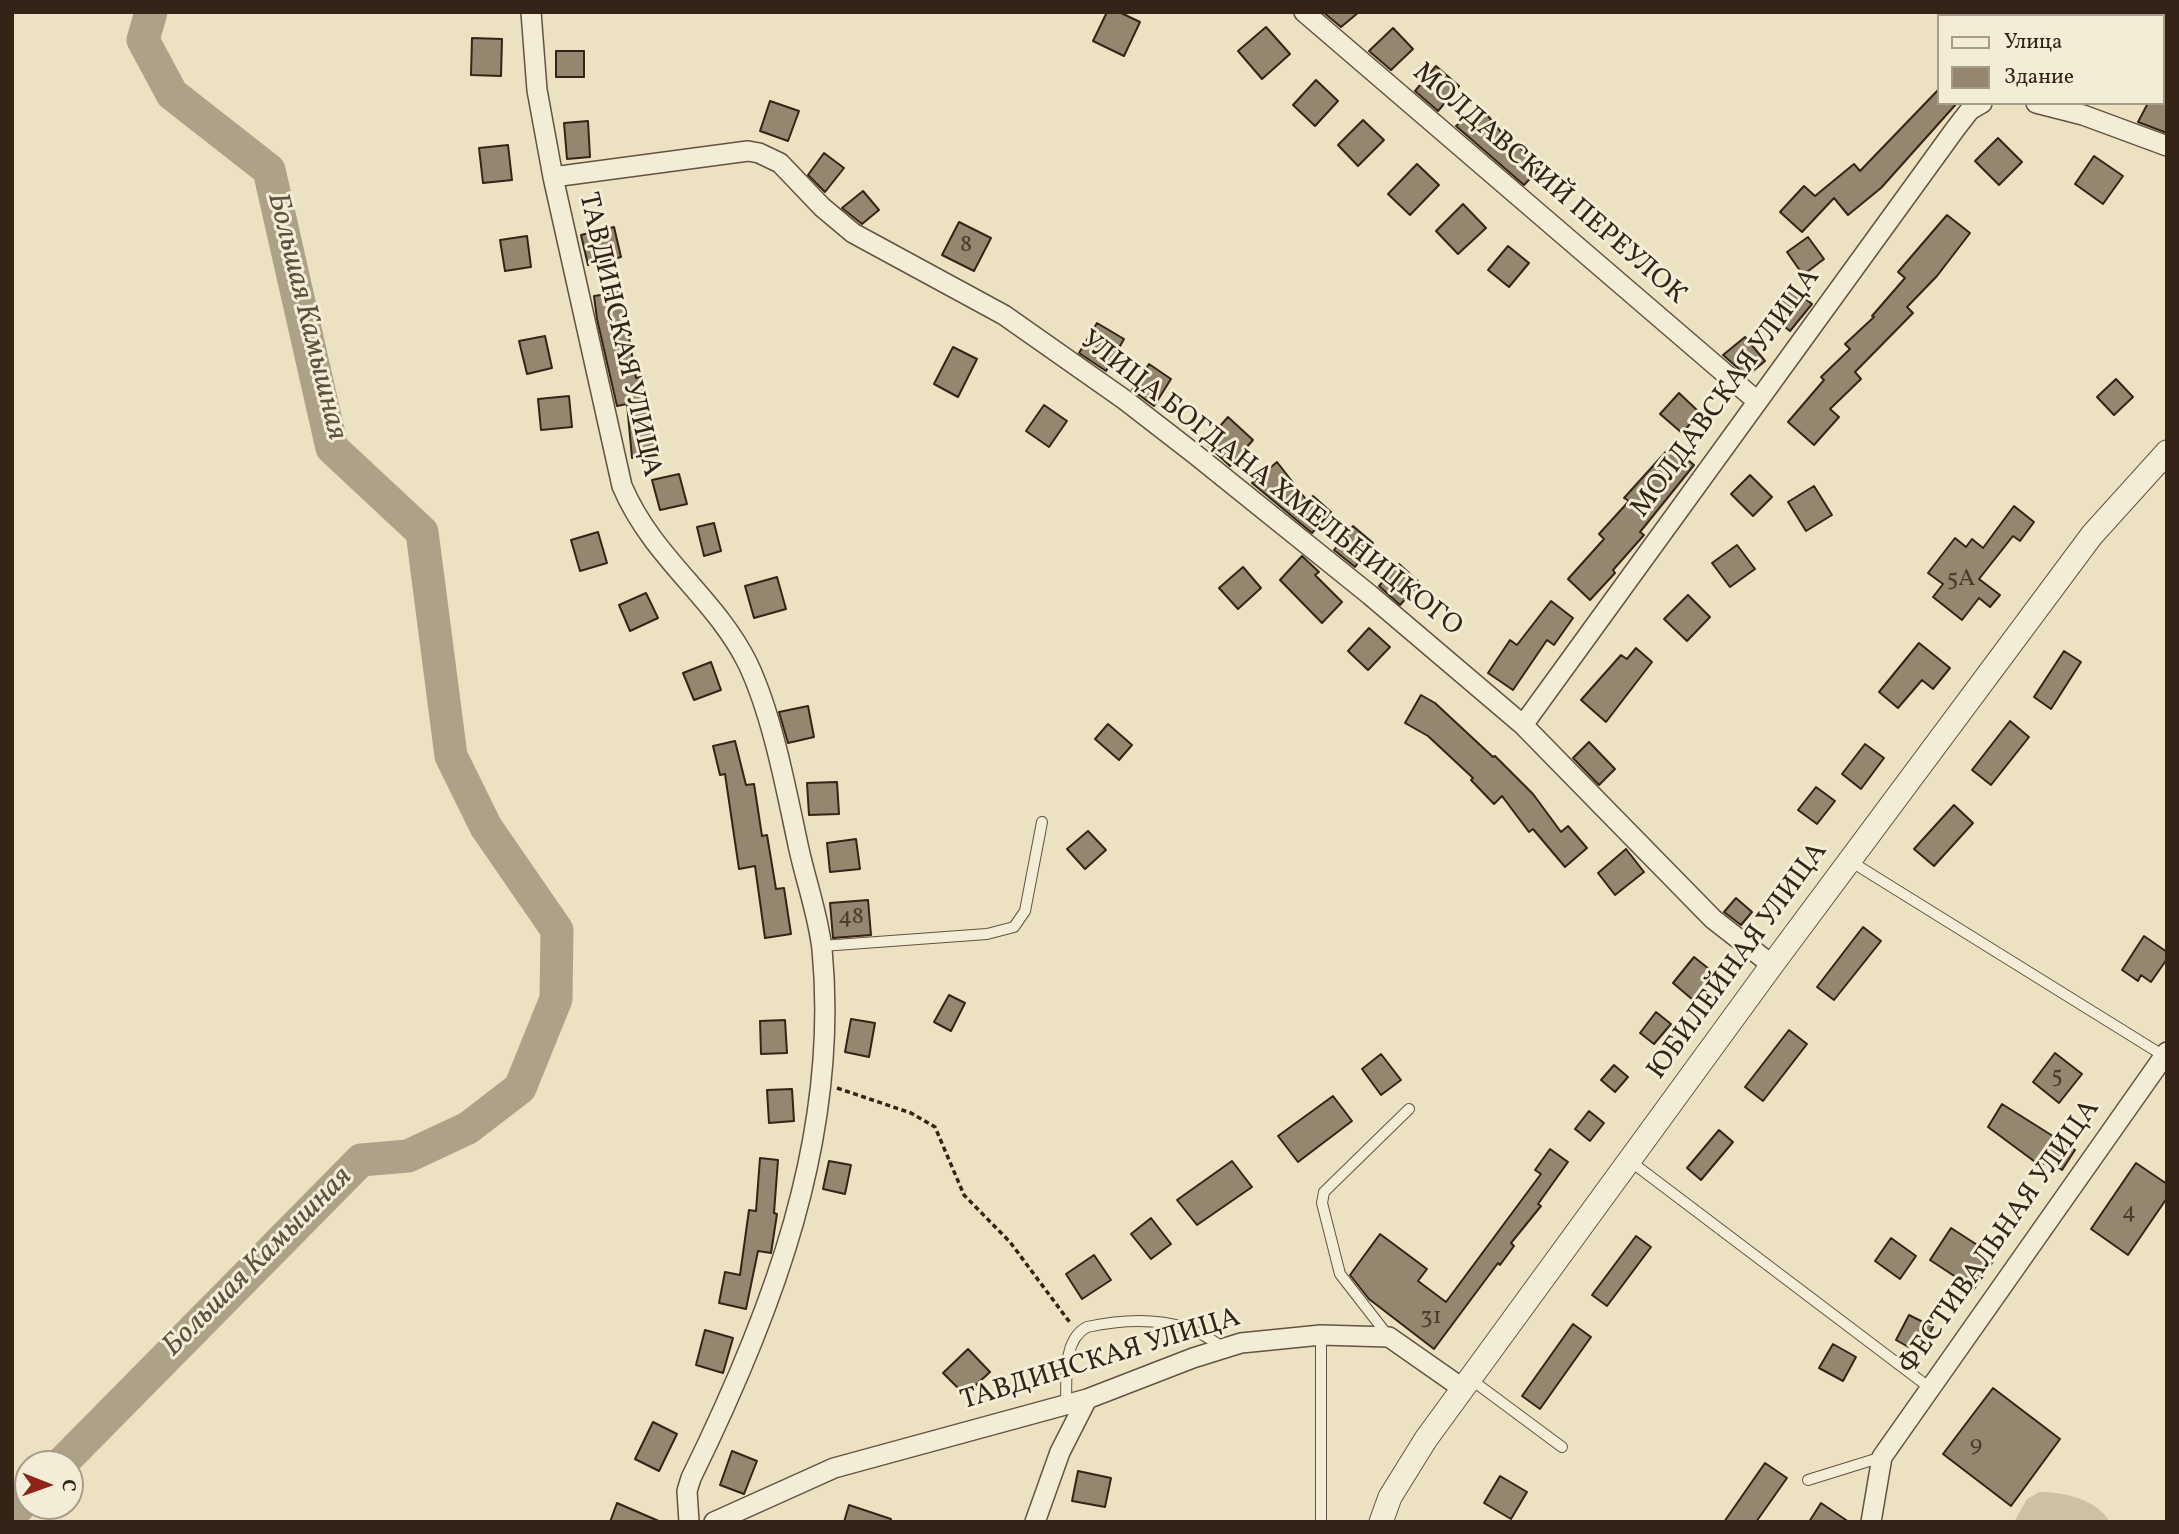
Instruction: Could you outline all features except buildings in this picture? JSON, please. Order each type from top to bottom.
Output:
[{"type":"street","name":"ТАВДИНСКАЯ УЛИЦА","points":[[531,12],[537,90],[553,177],[622,486],[634,515],[649,538],[718,618],[749,666],[787,795],[822,946],[825,1038],[807,1179],[775,1288],[741,1372],[691,1478],[687,1491],[689,1522]]},
{"type":"street","name":"МОЛДАВСКИЙ ПЕРЕУЛОК","points":[[1304,12],[1757,401]]},
{"type":"street","name":"МОЛДАВСКАЯ УЛИЦА","points":[[1523,724],[1956,128],[1970,110],[1979,105]]},
{"type":"street","points":[[2044,105],[2082,115],[2167,146]]},
{"type":"street","name":"УЛИЦА БОГДАНА ХМЕЛЬНИЦКОГО","points":[[553,177],[748,151],[780,163],[822,207],[853,233],[922,274],[1004,316],[1125,400],[1370,595],[1523,724],[1713,919],[1772,965]]},
{"type":"street","name":"ЮБИЛЕЙНАЯ УЛИЦА","points":[[1381,1522],[1402,1475],[1466,1383],[1772,965],[2092,535],[2167,452]]},
{"type":"street","name":"ФЕСТИВАЛЬНАЯ УЛИЦА","points":[[1882,1457],[2165,1054]]},
{"type":"street","name":"ТАВДИНСКАЯ УЛИЦА","points":[[714,1522],[834,1468],[1087,1399],[1223,1348],[1271,1338],[1321,1335],[1389,1337]]},
{"type":"street","points":[[1389,1337],[1466,1383]]},
{"type":"street","points":[[1035,1522],[1060,1452],[1087,1399]]},
{"type":"street","points":[[1871,1522],[1882,1457]]},
{"type":"lane","points":[[822,946],[987,934],[1014,927],[1025,911],[1042,822]]},
{"type":"lane","points":[[1850,861],[2165,1054]]},
{"type":"lane","points":[[1389,1337],[1340,1274],[1322,1203],[1324,1192],[1409,1109]]},
{"type":"lane","points":[[1630,1161],[1930,1388]]},
{"type":"lane","points":[[1066,1405],[1067,1370],[1077,1332],[1103,1324],[1151,1321],[1197,1330],[1223,1348]]},
{"type":"lane","points":[[1321,1335],[1321,1522]]},
{"type":"lane","points":[[1466,1383],[1562,1447]]},
{"type":"lane","points":[[1808,1480],[1882,1457]]},
{"type":"path","points":[[821,1084],[911,1113],[935,1127],[942,1136],[950,1168],[964,1195],[1010,1242],[1077,1332]]},
{"type":"shaded area","points":[[2039,1492],[2079,1498],[2097,1508],[2110,1522],[2014,1522],[2027,1499]]},
{"type":"waterway","name":"Большая Камышная","points":[[75,1450],[361,1160],[408,1156],[468,1128],[520,1088],[556,999],[557,930],[486,827],[451,756],[422,532],[332,448],[269,170],[172,94],[143,40],[151,12]]}]
